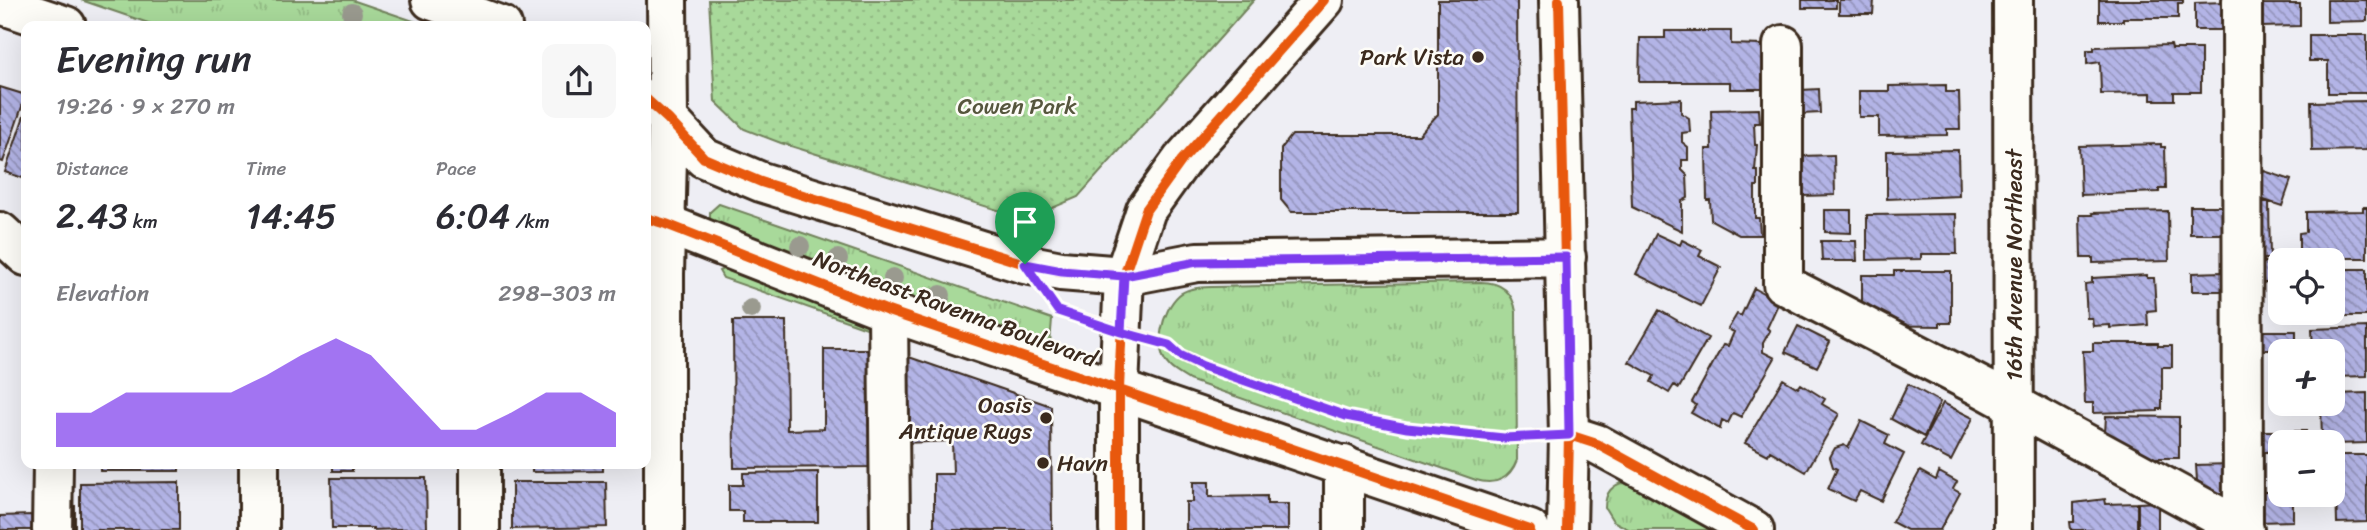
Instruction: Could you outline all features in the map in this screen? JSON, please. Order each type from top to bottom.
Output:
[{"type":"main road","points":[[431,0],[488,21]]},
{"type":"main road","points":[[664,530],[664,274],[656,221],[657,109],[667,0]]},
{"type":"main road","points":[[1119,530],[1119,389],[1124,276],[1146,210],[1182,160],[1324,0]]},
{"type":"main road","points":[[1559,0],[1569,435],[1567,530]]},
{"type":"main road","name":"16th Avenue Northeast","points":[[2013,0],[2014,530]]},
{"type":"main road","points":[[1783,45],[1783,284],[2015,405],[2244,530],[2242,0]]},
{"type":"main road","points":[[0,4],[51,21]]},
{"type":"main road","points":[[657,109],[704,158],[761,182],[1025,264],[1062,271],[1124,276],[1197,262],[1566,257]]},
{"type":"main road","name":"Northeast Ravenna Boulevard","points":[[656,221],[888,311],[1530,530]]},
{"type":"main road","points":[[0,232],[21,251]]},
{"type":"main road","points":[[888,311],[890,530]]},
{"type":"main road","points":[[1569,435],[1597,444],[1754,530]]},
{"type":"main road","points":[[1344,466],[1344,530]]},
{"type":"main road","points":[[52,530],[53,469]]},
{"type":"main road","points":[[259,469],[259,530]]},
{"type":"main road","points":[[480,469],[480,530]]},
{"type":"green space","points":[[81,0],[352,0],[413,21],[142,21]]},
{"type":"green space","name":"Cowen Park","points":[[709,0],[1254,0],[1078,197],[1027,219],[781,143],[744,129],[715,101]]},
{"type":"green space","points":[[719,204],[1052,319],[1050,344],[714,230],[710,212]]},
{"type":"green space","points":[[723,269],[875,320],[881,333],[723,278],[719,271]]},
{"type":"green space","points":[[1481,282],[1500,286],[1505,290],[1512,299],[1516,312],[1517,460],[1506,476],[1495,481],[1476,480],[1189,380],[1170,367],[1161,351],[1161,330],[1168,310],[1179,295],[1194,288]]},
{"type":"green space","points":[[1627,481],[1722,530],[1630,530],[1613,521],[1605,508],[1610,490]]},
{"type":"building","name":"Park Vista","points":[[1438,0],[1517,0],[1518,212],[1291,212],[1281,200],[1281,149],[1292,135],[1419,135],[1438,114]]},
{"type":"building","points":[[1802,0],[1836,0],[1836,8],[1802,8]]},
{"type":"building","points":[[1839,0],[1874,0],[1873,14],[1839,14]]},
{"type":"building","points":[[2099,0],[2183,0],[2183,3],[2178,3],[2178,18],[2099,21]]},
{"type":"building","points":[[2327,0],[2367,0],[2367,21],[2327,22]]},
{"type":"building","points":[[2226,2],[2226,30],[2195,30],[2195,3]]},
{"type":"building","points":[[2262,4],[2300,4],[2300,26],[2262,27]]},
{"type":"building","points":[[1665,31],[1731,31],[1731,44],[1762,45],[1762,89],[1730,89],[1730,82],[1639,82],[1640,38],[1665,38]]},
{"type":"building","points":[[2309,35],[2367,35],[2367,93],[2328,93],[2328,61],[2309,61]]},
{"type":"building","points":[[2171,45],[2172,49],[2201,49],[2201,92],[2174,92],[2174,100],[2151,100],[2151,93],[2101,94],[2100,62],[2087,64],[2087,50],[2094,50],[2094,47]]},
{"type":"building","points":[[1946,85],[1946,92],[1959,92],[1960,129],[1947,129],[1947,135],[1879,136],[1879,117],[1859,117],[1859,91],[1889,91],[1889,86]]},
{"type":"building","points":[[0,87],[21,93],[21,110],[3,162],[0,161]]},
{"type":"building","points":[[1819,89],[1820,113],[1802,114],[1801,90]]},
{"type":"building","points":[[1681,99],[1681,113],[1689,118],[1690,132],[1682,133],[1682,142],[1688,147],[1688,160],[1682,160],[1682,170],[1687,175],[1688,198],[1682,201],[1682,231],[1632,207],[1629,108],[1633,108],[1633,101]]},
{"type":"building","points":[[2367,101],[2367,150],[2312,151],[2311,102]]},
{"type":"building","points":[[1759,109],[1760,123],[1754,123],[1757,145],[1755,171],[1758,171],[1755,218],[1759,218],[1760,235],[1739,235],[1711,220],[1710,200],[1707,200],[1706,149],[1712,149],[1711,110]]},
{"type":"building","points":[[21,125],[21,177],[5,172]]},
{"type":"building","points":[[2161,144],[2161,147],[2165,147],[2166,189],[2159,189],[2159,192],[2081,195],[2079,146]]},
{"type":"building","points":[[1958,150],[1959,196],[1887,199],[1887,151]]},
{"type":"building","points":[[1834,155],[1835,195],[1802,196],[1801,156]]},
{"type":"building","points":[[2264,171],[2291,180],[2282,206],[2255,197]]},
{"type":"building","points":[[2252,202],[2269,202],[2268,259],[2253,259]]},
{"type":"building","points":[[2190,206],[2227,206],[2227,234],[2190,234]]},
{"type":"building","points":[[2363,207],[2367,207],[2367,258],[2345,258],[2345,248],[2299,248],[2299,233],[2306,232],[2306,212],[2363,211]]},
{"type":"building","points":[[1825,210],[1851,210],[1851,233],[1825,232]]},
{"type":"building","points":[[2168,211],[2169,261],[2093,263],[2093,258],[2081,258],[2080,215]]},
{"type":"building","points":[[1956,214],[1957,254],[1921,254],[1921,259],[1867,260],[1867,215]]},
{"type":"building","points":[[1656,234],[1680,245],[1682,240],[1702,250],[1699,256],[1721,267],[1701,306],[1636,274]]},
{"type":"building","points":[[1821,241],[1856,241],[1857,261],[1822,261]]},
{"type":"building","points":[[2261,262],[2268,262],[2268,283],[2261,283]]},
{"type":"building","points":[[2345,269],[2367,269],[2367,316],[2345,316]]},
{"type":"building","points":[[1894,271],[1951,271],[1951,323],[1940,323],[1940,326],[1862,325],[1862,275],[1894,275]]},
{"type":"building","points":[[2222,272],[2223,291],[2192,291],[2192,273]]},
{"type":"building","points":[[2147,275],[2147,278],[2154,278],[2156,310],[2147,311],[2148,325],[2110,328],[2110,325],[2093,326],[2092,318],[2087,318],[2085,284],[2092,283],[2092,278]]},
{"type":"building","points":[[1754,288],[1779,302],[1767,328],[1770,331],[1763,343],[1763,352],[1775,358],[1741,417],[1733,413],[1728,423],[1722,420],[1720,429],[1691,413],[1696,405],[1692,402],[1723,345],[1728,346],[1734,332],[1728,329],[1737,314],[1741,316]]},
{"type":"building","points":[[1659,310],[1708,338],[1679,388],[1674,385],[1669,393],[1651,382],[1654,376],[1629,362]]},
{"type":"building","points":[[733,321],[786,321],[787,430],[824,429],[824,349],[874,349],[874,467],[734,468]]},
{"type":"building","points":[[1798,326],[1830,342],[1817,367],[1785,352]]},
{"type":"building","points":[[2367,327],[2367,376],[2345,377],[2345,339],[2312,339],[2312,329]]},
{"type":"building","points":[[2259,331],[2296,331],[2296,339],[2268,339],[2268,350],[2259,350]]},
{"type":"building","points":[[2093,343],[2158,343],[2158,346],[2172,346],[2172,367],[2162,367],[2162,409],[2093,413],[2093,403],[2085,403],[2083,351],[2093,351]]},
{"type":"building","points":[[903,355],[1051,406],[1052,530],[934,530],[934,474],[953,474],[952,441],[905,443]]},
{"type":"building","points":[[1783,379],[1798,388],[1801,384],[1825,399],[1822,404],[1839,414],[1806,472],[1770,451],[1768,455],[1745,443]]},
{"type":"building","points":[[1908,384],[1940,402],[1924,437],[1891,419]]},
{"type":"building","points":[[2367,393],[2367,443],[2345,444],[2345,430],[2322,430],[2321,416],[2345,416],[2345,394]]},
{"type":"building","points":[[1943,403],[1973,418],[1951,461],[1921,445]]},
{"type":"building","points":[[2106,416],[2179,417],[2179,458],[2135,458],[2104,451]]},
{"type":"building","points":[[1861,421],[1889,435],[1885,444],[1904,454],[1881,501],[1860,491],[1854,501],[1828,489],[1837,469],[1833,467],[1830,457],[1835,448],[1844,445],[1848,448]]},
{"type":"building","points":[[2256,431],[2268,431],[2268,452],[2257,452]]},
{"type":"building","points":[[2345,455],[2367,455],[2367,522],[2337,523],[2337,507],[2345,507]]},
{"type":"building","points":[[2229,464],[2230,495],[2198,497],[2196,465]]},
{"type":"building","points":[[100,469],[179,469],[179,471]]},
{"type":"building","points":[[333,469],[352,469],[352,471]]},
{"type":"building","points":[[532,469],[603,469],[603,471],[532,472]]},
{"type":"building","points":[[1920,471],[1936,480],[1939,472],[1957,482],[1953,489],[1960,493],[1940,530],[1907,530],[1892,522]]},
{"type":"building","points":[[818,472],[818,522],[743,522],[743,511],[729,511],[729,485],[743,485],[743,473]]},
{"type":"building","points":[[331,478],[426,478],[427,528],[332,528]]},
{"type":"building","points":[[179,482],[179,530],[80,530],[80,483]]},
{"type":"building","points":[[512,482],[606,482],[607,527],[512,529]]},
{"type":"building","points":[[1193,482],[1209,482],[1209,497],[1267,496],[1267,504],[1288,504],[1288,530],[1186,530],[1186,502],[1193,502]]},
{"type":"building","points":[[2259,492],[2268,492],[2268,507],[2293,507],[2293,521],[2259,522]]},
{"type":"building","points":[[2105,499],[2106,504],[2137,503],[2137,530],[2071,530],[2074,503]]},
{"type":"building","points":[[2158,502],[2158,530],[2138,530],[2138,503]]},
{"type":"building","points":[[56,506],[75,506],[75,530],[56,530]]},
{"type":"building","points":[[31,515],[32,530],[0,530],[0,516]]},
{"type":"cycle path","points":[[1119,530],[1119,389],[1124,276],[1146,210],[1182,160],[1324,0]]},
{"type":"cycle path","points":[[1559,0],[1569,435],[1567,530]]},
{"type":"cycle path","points":[[651,104],[704,158],[761,182],[1025,264],[1061,271],[1124,276],[1197,262],[1566,257]]},
{"type":"cycle path","points":[[651,220],[888,311],[1530,530]]},
{"type":"cycle path","points":[[1025,264],[1058,311],[1169,345],[1180,355],[1203,366],[1346,416],[1407,428],[1505,438],[1569,435],[1597,444],[1754,530]]},
{"type":"place","name":"Park Vista","points":[[1478,57]]},
{"type":"place","name":"Oasis Antique Rugs","points":[[1046,418]]},
{"type":"place","name":"Havn","points":[[1043,463]]},
{"type":"route","points":[[1025,264],[1058,311],[1121,332],[1124,276],[1197,262],[1566,257],[1569,435],[1504,438],[1407,428],[1346,416],[1203,366],[1180,355],[1169,345],[1121,332],[1124,276],[1062,271],[1025,264]]}]
